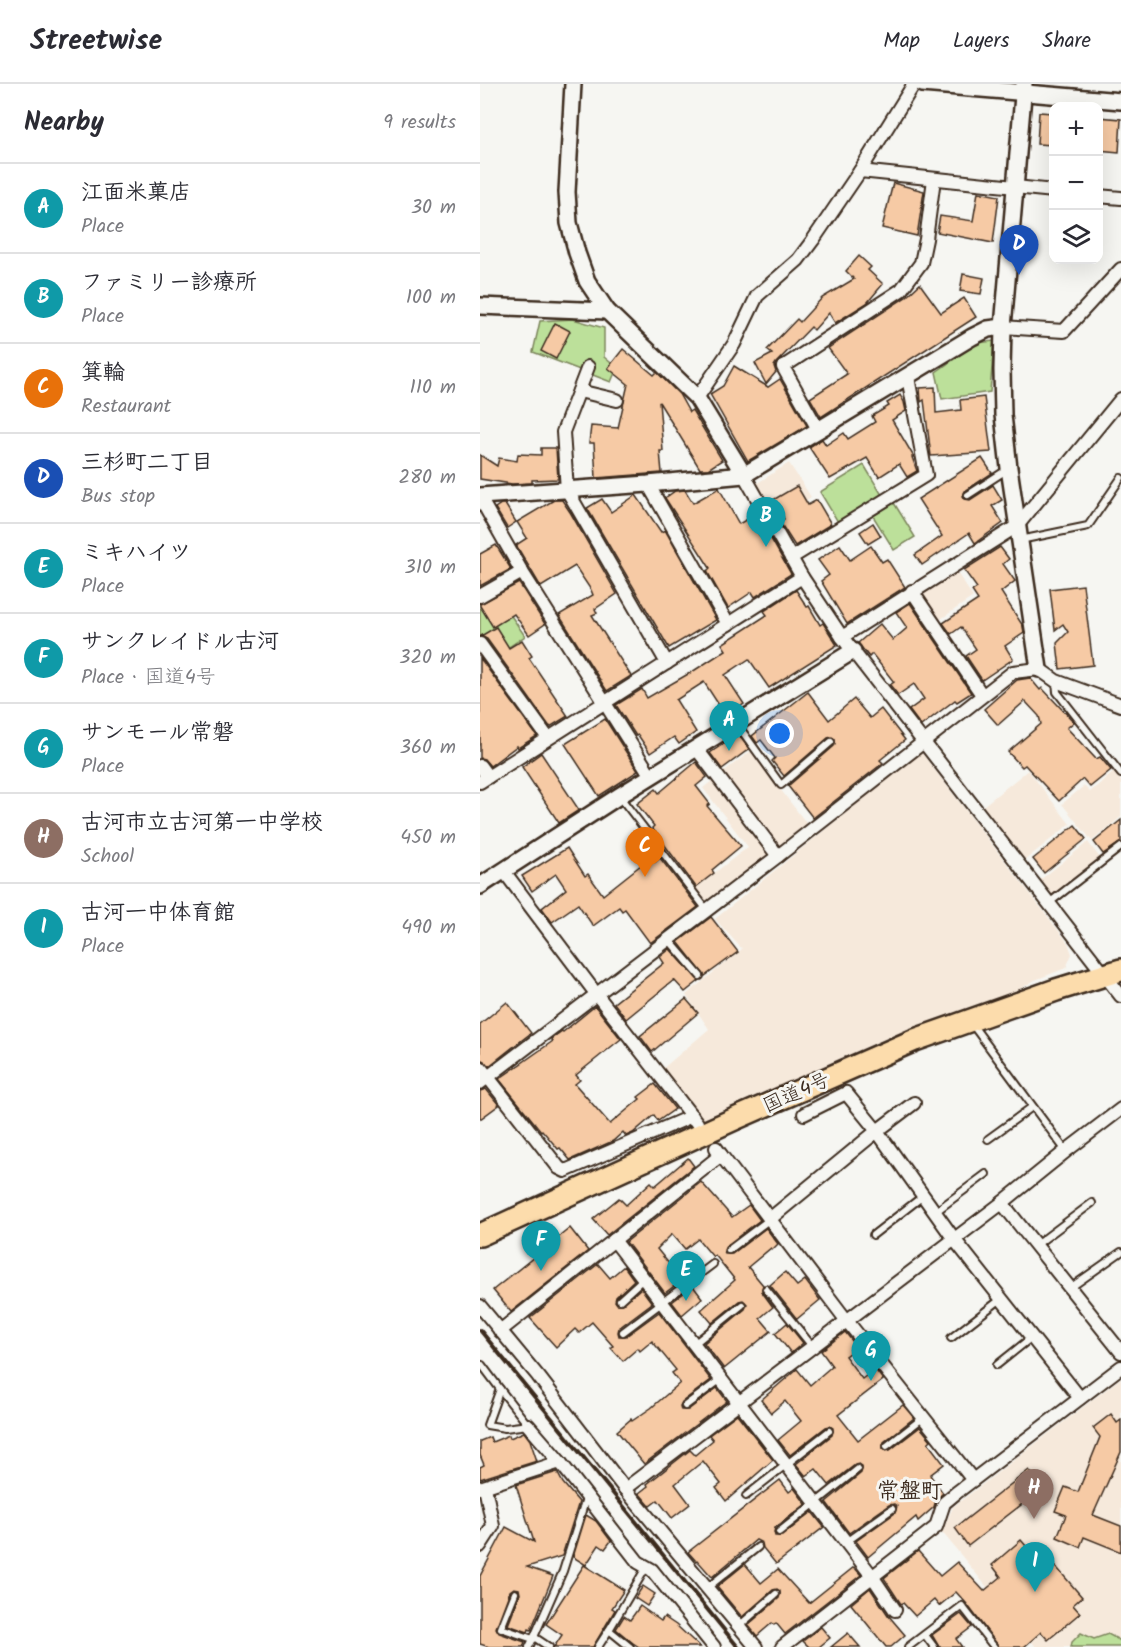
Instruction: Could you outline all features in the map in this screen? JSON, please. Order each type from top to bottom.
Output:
[{"type":"highway","name":"国道4号","points":[[480,1235],[915,1040],[1113,972]]},
{"type":"street","points":[[573,84],[567,192],[569,223],[587,281],[607,311],[697,398],[802,577],[842,637],[1049,903],[1113,972],[1121,996]]},
{"type":"street","points":[[697,398],[734,344],[758,296],[798,260],[860,171],[914,84]]},
{"type":"street","points":[[922,84],[1023,88],[1121,101]]},
{"type":"street","points":[[1023,88],[1004,327],[1003,415],[1039,669]]},
{"type":"street","points":[[860,171],[1049,191]]},
{"type":"street","points":[[819,430],[783,367],[901,290],[921,262],[934,179]]},
{"type":"street","points":[[1103,196],[1121,198]]},
{"type":"street","points":[[651,776],[522,572],[480,497],[744,475],[988,329],[1004,327],[1064,331],[1121,269]]},
{"type":"street","points":[[480,306],[607,311]]},
{"type":"street","points":[[588,367],[563,432],[567,490],[667,663]]},
{"type":"street","points":[[791,558],[926,475],[908,377]]},
{"type":"street","points":[[579,391],[617,400]]},
{"type":"street","points":[[842,637],[912,591],[1018,533],[1121,399]]},
{"type":"street","points":[[648,484],[728,624]]},
{"type":"street","points":[[480,596],[522,572]]},
{"type":"street","points":[[480,766],[484,780],[802,577]]},
{"type":"street","points":[[912,591],[982,695]]},
{"type":"street","points":[[480,644],[548,738]]},
{"type":"street","points":[[480,885],[853,651]]},
{"type":"street","points":[[503,870],[597,995],[694,1119],[565,1171],[559,1168],[483,1076],[597,995],[1013,672],[1039,669],[1056,681],[1121,705]]},
{"type":"street","points":[[696,748],[778,856]]},
{"type":"street","points":[[804,1114],[846,1093],[877,1131],[954,1239],[1080,1398]]},
{"type":"street","points":[[771,1218],[914,1103]]},
{"type":"street","points":[[625,1489],[1002,1203],[1066,1150],[1121,1109]]},
{"type":"street","points":[[500,1331],[614,1240],[719,1151],[847,1321],[973,1480]]},
{"type":"street","points":[[1002,1203],[1121,1352]]},
{"type":"street","points":[[614,1240],[872,1576],[895,1610]]},
{"type":"street","points":[[480,1306],[538,1376],[625,1489],[756,1647]]},
{"type":"street","points":[[782,1647],[936,1527],[944,1503],[1121,1367]]},
{"type":"street","points":[[528,1425],[638,1562],[647,1566],[714,1647]]},
{"type":"street","points":[[480,1546],[493,1526],[483,1488],[560,1462]]},
{"type":"lane","points":[[968,495],[1009,468]]},
{"type":"lane","points":[[1018,533],[1088,526],[1121,478]]},
{"type":"lane","points":[[1056,681],[1058,692],[1121,774]]},
{"type":"lane","points":[[736,723],[781,785],[831,742]]},
{"type":"lane","points":[[619,796],[707,910]]},
{"type":"lane","points":[[1049,903],[1121,847]]},
{"type":"lane","points":[[669,940],[699,976]]},
{"type":"lane","points":[[970,1022],[1066,1150]]},
{"type":"lane","points":[[988,1139],[1032,1107]]},
{"type":"lane","points":[[935,1212],[986,1174]]},
{"type":"lane","points":[[873,1235],[923,1196]]},
{"type":"lane","points":[[1036,1245],[1092,1203]]},
{"type":"lane","points":[[729,1250],[771,1218]]},
{"type":"lane","points":[[1070,1288],[1121,1252]]},
{"type":"lane","points":[[624,1332],[712,1264]]},
{"type":"lane","points":[[620,1300],[644,1279]]},
{"type":"lane","points":[[766,1289],[812,1346]]},
{"type":"lane","points":[[951,1338],[1001,1299]]},
{"type":"lane","points":[[694,1344],[742,1305]]},
{"type":"lane","points":[[997,1365],[1032,1337]]},
{"type":"lane","points":[[482,1365],[528,1425]]},
{"type":"lane","points":[[685,1406],[721,1379]]},
{"type":"lane","points":[[500,1389],[487,1425],[505,1428],[528,1425]]},
{"type":"lane","points":[[887,1446],[925,1417]]},
{"type":"lane","points":[[746,1496],[829,1431]]},
{"type":"lane","points":[[779,1532],[858,1469]]},
{"type":"lane","points":[[529,1647],[563,1571],[586,1498]]},
{"type":"lane","points":[[846,1543],[892,1509]]},
{"type":"lane","points":[[707,1587],[758,1547]]},
{"type":"lane","points":[[598,1647],[647,1566]]},
{"type":"lane","points":[[515,1593],[501,1628],[533,1638],[549,1647]]},
{"type":"lane","points":[[739,1626],[776,1594]]},
{"type":"lane","points":[[908,1647],[962,1606],[994,1647]]},
{"type":"lane","points":[[609,1630],[630,1647]]},
{"type":"lane","points":[[925,1635],[934,1647]]},
{"type":"shaded area","points":[[789,463],[811,497],[778,519],[756,484]]},
{"type":"shaded area","points":[[956,571],[973,597],[938,621],[920,594]]},
{"type":"shaded area","points":[[751,751],[807,824],[779,845],[723,772]]},
{"type":"shaded area","points":[[921,752],[1068,943],[1072,954],[1066,968],[1035,980],[1018,990],[887,1038],[701,1122],[661,1070],[709,1029],[686,995],[742,949],[715,919]]},
{"type":"shaded area","points":[[1028,770],[1070,824],[1025,860],[983,806]]},
{"type":"shaded area","points":[[1114,772],[1121,781],[1121,817],[1092,841],[1062,804],[1084,786],[1090,792]]},
{"type":"shaded area","points":[[713,780],[772,856],[708,905],[695,888],[748,847],[703,788]]},
{"type":"shaded area","points":[[1088,842],[1100,858],[1052,896],[1040,880]]},
{"type":"shaded area","points":[[1121,1378],[1121,1647],[1036,1647],[942,1532],[953,1507]]},
{"type":"green space","points":[[573,319],[604,328],[604,357],[617,368],[611,382],[533,352],[540,321]]},
{"type":"green space","points":[[994,341],[990,392],[942,399],[936,372],[977,343]]},
{"type":"green space","points":[[864,465],[882,495],[838,522],[820,492]]},
{"type":"green space","points":[[894,503],[915,537],[894,550],[873,516]]},
{"type":"green space","points":[[494,591],[525,636],[493,658],[480,640],[480,601]]},
{"type":"green space","points":[[1081,1633],[1094,1639],[1108,1634],[1121,1641],[1121,1647],[1071,1647],[1072,1642]]},
{"type":"building","points":[[1039,112],[1049,113],[1049,145],[1037,144]]},
{"type":"building","points":[[1103,117],[1121,119],[1119,152],[1103,150]]},
{"type":"building","points":[[893,183],[924,191],[917,236],[882,228]]},
{"type":"building","points":[[978,192],[999,196],[993,243],[937,232],[940,216],[973,221]]},
{"type":"building","points":[[859,256],[871,267],[868,270],[883,284],[867,303],[835,323],[829,313],[814,330],[811,327],[776,363],[774,366],[776,372],[766,384],[755,363],[772,354],[767,350],[797,319],[800,322],[822,298],[854,279],[846,271]]},
{"type":"building","points":[[963,274],[984,278],[981,294],[960,291]]},
{"type":"building","points":[[920,284],[941,313],[964,298],[976,317],[821,417],[810,398],[847,374],[828,348],[906,297]]},
{"type":"building","points":[[555,323],[570,331],[556,359],[541,351]]},
{"type":"building","points":[[623,349],[654,375],[657,372],[679,394],[689,412],[692,410],[722,460],[708,469],[700,469],[659,402],[663,451],[660,451],[662,473],[596,478],[594,443],[589,443],[591,426],[618,428],[628,384],[608,368]]},
{"type":"building","points":[[734,366],[768,387],[780,379],[807,426],[748,461],[710,394],[723,386]]},
{"type":"building","points":[[935,387],[936,413],[961,410],[960,400],[984,397],[991,452],[931,456],[924,400],[921,402],[920,388]]},
{"type":"building","points":[[900,395],[906,411],[892,420],[914,457],[912,457],[917,471],[907,477],[899,464],[879,477],[867,458],[830,479],[809,447],[822,439],[826,445],[844,433],[848,439],[875,422],[872,416],[889,406],[887,403]]},
{"type":"building","points":[[541,448],[556,448],[558,479],[532,480],[532,483],[512,484],[480,479],[480,455],[497,466],[499,458],[517,461],[518,454],[541,455]]},
{"type":"building","points":[[982,458],[992,473],[965,491],[963,496],[970,500],[993,485],[1002,500],[992,506],[1003,523],[975,543],[969,533],[922,565],[915,555],[942,536],[918,499]]},
{"type":"building","points":[[797,486],[808,505],[817,500],[831,524],[795,546],[781,524],[780,521],[784,519],[773,500]]},
{"type":"building","points":[[719,488],[739,524],[749,518],[760,536],[767,532],[791,574],[755,597],[752,592],[728,608],[707,571],[710,568],[665,498],[675,491],[685,490],[693,503]]},
{"type":"building","points":[[636,495],[661,532],[665,530],[716,620],[669,648],[587,508],[602,499],[611,512]]},
{"type":"building","points":[[554,500],[562,500],[617,594],[595,609],[597,613],[592,615],[631,676],[607,691],[559,615],[593,595],[591,590],[575,566],[541,587],[516,545],[527,538],[517,522]]},
{"type":"building","points":[[505,504],[516,522],[507,528],[495,508]]},
{"type":"building","points":[[873,523],[881,536],[868,544],[860,532]]},
{"type":"building","points":[[496,545],[511,569],[480,586],[480,554]]},
{"type":"building","points":[[840,545],[850,560],[871,546],[882,562],[887,559],[905,587],[847,624],[821,581],[829,575],[818,560]]},
{"type":"building","points":[[1000,547],[1009,559],[1003,564],[1015,581],[1001,592],[1023,626],[1024,633],[1005,646],[1013,659],[982,680],[966,656],[976,649],[961,627],[951,634],[943,623],[978,600],[972,591],[977,588],[964,570]]},
{"type":"building","points":[[519,583],[545,624],[529,635],[514,614],[493,627],[480,606]]},
{"type":"building","points":[[1083,585],[1093,665],[1060,669],[1057,643],[1068,632],[1063,624],[1055,630],[1050,589]]},
{"type":"building","points":[[796,590],[820,625],[823,623],[837,645],[769,688],[749,659],[725,675],[744,704],[726,716],[704,682],[676,700],[696,732],[679,744],[674,737],[650,753],[616,705],[642,689],[647,698],[695,670],[726,650],[722,644],[767,615],[764,611]]},
{"type":"building","points":[[910,603],[971,693],[957,702],[955,700],[921,726],[909,710],[924,699],[914,684],[898,695],[890,685],[894,682],[872,654],[869,657],[858,643],[880,624],[893,640],[907,628],[896,612]]},
{"type":"building","points":[[496,627],[509,648],[522,640],[532,656],[529,658],[568,716],[550,727],[487,639],[481,636]]},
{"type":"building","points":[[480,658],[537,736],[518,748],[517,746],[490,766],[480,758]]},
{"type":"building","points":[[1030,678],[1074,722],[1067,728],[1096,759],[1100,757],[1111,770],[1090,787],[1083,779],[1059,801],[1025,765],[1022,767],[1008,752],[1041,724],[1039,716],[1025,701],[998,725],[984,709],[1017,680]]},
{"type":"building","points":[[808,692],[829,720],[854,699],[870,718],[881,709],[905,740],[880,760],[883,763],[813,818],[788,786],[834,746],[835,739],[828,738],[784,776],[772,761],[775,758],[761,740],[757,743],[752,736]]},
{"type":"building","points":[[605,719],[638,771],[599,796],[565,744]]},
{"type":"building","points":[[738,734],[749,749],[722,769],[710,753]]},
{"type":"building","points":[[541,753],[579,810],[559,823],[522,767]]},
{"type":"building","points":[[696,762],[707,777],[696,786],[710,804],[707,806],[741,846],[696,887],[637,804],[656,789],[659,793]]},
{"type":"building","points":[[1121,820],[1121,842],[1103,854],[1094,842]]},
{"type":"building","points":[[1075,825],[1086,839],[1044,873],[1033,859]]},
{"type":"building","points":[[567,848],[585,876],[588,874],[603,895],[651,857],[655,862],[660,858],[698,907],[650,943],[625,909],[622,911],[619,907],[593,926],[578,904],[552,922],[542,908],[566,889],[556,874],[532,891],[522,876]]},
{"type":"building","points":[[711,917],[738,952],[705,976],[678,942]]},
{"type":"building","points":[[670,949],[699,981],[685,992],[674,980],[626,1019],[614,1003],[664,963],[660,957]]},
{"type":"building","points":[[686,999],[698,1013],[652,1052],[640,1036]]},
{"type":"building","points":[[507,1002],[531,1033],[489,1066],[480,1059],[480,1024]]},
{"type":"building","points":[[595,1006],[621,1039],[576,1075],[580,1080],[575,1084],[610,1124],[655,1084],[675,1109],[658,1121],[654,1115],[633,1133],[626,1136],[623,1132],[613,1141],[570,1160],[541,1131],[499,1079],[553,1041],[551,1039]]},
{"type":"building","points":[[486,1089],[499,1105],[480,1119],[480,1091]]},
{"type":"building","points":[[688,1158],[694,1166],[607,1235],[593,1219],[619,1198],[626,1205],[651,1182],[655,1186]]},
{"type":"building","points":[[701,1182],[732,1217],[749,1205],[760,1220],[726,1246],[725,1254],[732,1254],[766,1228],[778,1244],[748,1267],[763,1285],[762,1292],[773,1307],[760,1318],[771,1331],[724,1369],[704,1343],[745,1309],[747,1304],[743,1300],[739,1301],[712,1323],[701,1310],[735,1280],[715,1255],[713,1257],[698,1239],[685,1249],[672,1234],[657,1249],[670,1265],[681,1256],[694,1271],[665,1293],[626,1242]]},
{"type":"building","points":[[570,1228],[588,1251],[511,1312],[493,1290]]},
{"type":"building","points":[[598,1264],[610,1278],[624,1266],[634,1280],[616,1297],[617,1304],[623,1304],[641,1288],[652,1303],[619,1328],[619,1336],[626,1336],[659,1312],[711,1380],[682,1402],[681,1410],[688,1410],[717,1388],[727,1401],[644,1464],[617,1431],[631,1419],[632,1421],[651,1408],[680,1383],[672,1373],[676,1370],[652,1341],[640,1351],[638,1348],[623,1361],[592,1322],[579,1333],[575,1329],[556,1347],[530,1318]]},
{"type":"building","points":[[785,1272],[797,1286],[805,1280],[820,1300],[797,1319],[770,1285]]},
{"type":"building","points":[[693,1286],[702,1298],[682,1315],[672,1302]]},
{"type":"building","points":[[787,1323],[803,1343],[791,1353],[775,1333]]},
{"type":"building","points":[[845,1332],[857,1347],[845,1356],[862,1379],[875,1369],[883,1380],[838,1415],[858,1440],[903,1405],[914,1418],[884,1442],[883,1449],[890,1450],[920,1427],[931,1440],[928,1443],[944,1464],[930,1475],[943,1493],[936,1500],[934,1507],[918,1521],[916,1517],[868,1557],[856,1541],[895,1513],[897,1506],[889,1505],[849,1533],[826,1502],[861,1473],[862,1466],[855,1465],[829,1485],[816,1469],[806,1476],[796,1464],[832,1435],[833,1428],[826,1427],[790,1455],[778,1440],[801,1421],[785,1401],[771,1413],[761,1400],[797,1369],[810,1385],[832,1366],[821,1351]]},
{"type":"building","points":[[737,1414],[773,1460],[726,1501],[716,1488],[721,1484],[703,1461],[675,1484],[690,1504],[672,1518],[658,1500],[650,1506],[639,1493],[648,1486],[647,1484],[690,1450],[695,1455],[713,1440],[709,1435]]},
{"type":"building","points":[[1111,1414],[1117,1423],[1121,1420],[1121,1452],[1093,1515],[1121,1526],[1121,1552],[1084,1537],[1080,1547],[1057,1537],[1066,1515],[1055,1511],[1065,1487],[1078,1492],[1100,1437],[1093,1428]]},
{"type":"building","points":[[524,1432],[530,1440],[537,1461],[480,1479],[480,1467],[484,1465],[480,1455],[480,1441],[490,1437],[492,1442]]},
{"type":"building","points":[[1029,1470],[1043,1488],[968,1546],[955,1528]]},
{"type":"building","points":[[557,1472],[579,1502],[562,1556],[527,1567],[553,1576],[531,1630],[529,1629],[528,1632],[508,1625],[520,1594],[519,1589],[514,1588],[510,1591],[496,1628],[499,1633],[525,1642],[523,1647],[489,1647],[480,1644],[480,1576],[506,1527],[534,1542],[516,1485]]},
{"type":"building","points":[[780,1480],[789,1492],[794,1488],[806,1504],[775,1528],[775,1536],[782,1536],[812,1512],[824,1527],[776,1564],[763,1548],[762,1543],[756,1540],[712,1577],[688,1552]]},
{"type":"building","points":[[586,1515],[596,1521],[611,1541],[605,1549],[599,1545],[586,1565],[573,1557]]},
{"type":"building","points":[[1021,1540],[1032,1553],[1039,1547],[1082,1597],[1073,1605],[1080,1613],[1048,1640],[1041,1632],[1024,1647],[999,1647],[956,1592],[939,1606],[934,1600],[915,1616],[903,1603],[901,1604],[884,1578],[918,1551],[940,1576],[957,1562],[984,1591],[1001,1577],[992,1565]]},
{"type":"building","points":[[745,1564],[761,1583],[778,1569],[809,1603],[854,1567],[861,1575],[785,1634],[776,1623],[774,1625],[772,1623],[757,1636],[748,1625],[779,1598],[780,1591],[773,1590],[742,1617],[717,1587]]},
{"type":"building","points":[[584,1565],[624,1590],[612,1608],[615,1610],[593,1647],[554,1647],[562,1635],[546,1624]]},
{"type":"building","points":[[643,1586],[655,1594],[647,1606],[635,1598]]},
{"type":"building","points":[[870,1588],[905,1635],[891,1647],[886,1647],[851,1604]]},
{"type":"building","points":[[640,1606],[661,1621],[664,1617],[676,1625],[700,1647],[639,1647],[633,1643],[616,1629],[624,1616],[630,1620]]},
{"type":"building","points":[[961,1614],[972,1627],[956,1639],[962,1647],[939,1647],[932,1635]]},
{"type":"building","points":[[821,1627],[830,1638],[819,1647],[809,1647],[803,1641]]},
{"type":"building","points":[[848,1633],[860,1647],[831,1647]]},
{"type":"railway","points":[[480,1330],[738,1647]]},
{"type":"place","name":"三杉町二丁目","points":[[1019,275]]},
{"type":"place","name":"ファミリー診療所","points":[[766,547]]},
{"type":"place","name":"江面米菓店","points":[[729,751]]},
{"type":"place","name":"箕輪","points":[[645,877]]},
{"type":"place","name":"サンクレイドル古河","points":[[541,1271]]},
{"type":"place","name":"ミキハイツ","points":[[686,1301]]},
{"type":"place","name":"サンモール常磐","points":[[871,1381]]},
{"type":"place","name":"古河市立古河第一中学校","points":[[1034,1519]]},
{"type":"place","name":"古河一中体育館","points":[[1035,1592]]},
{"type":"district","name":"常盤町","points":[[910,1490]]}]
